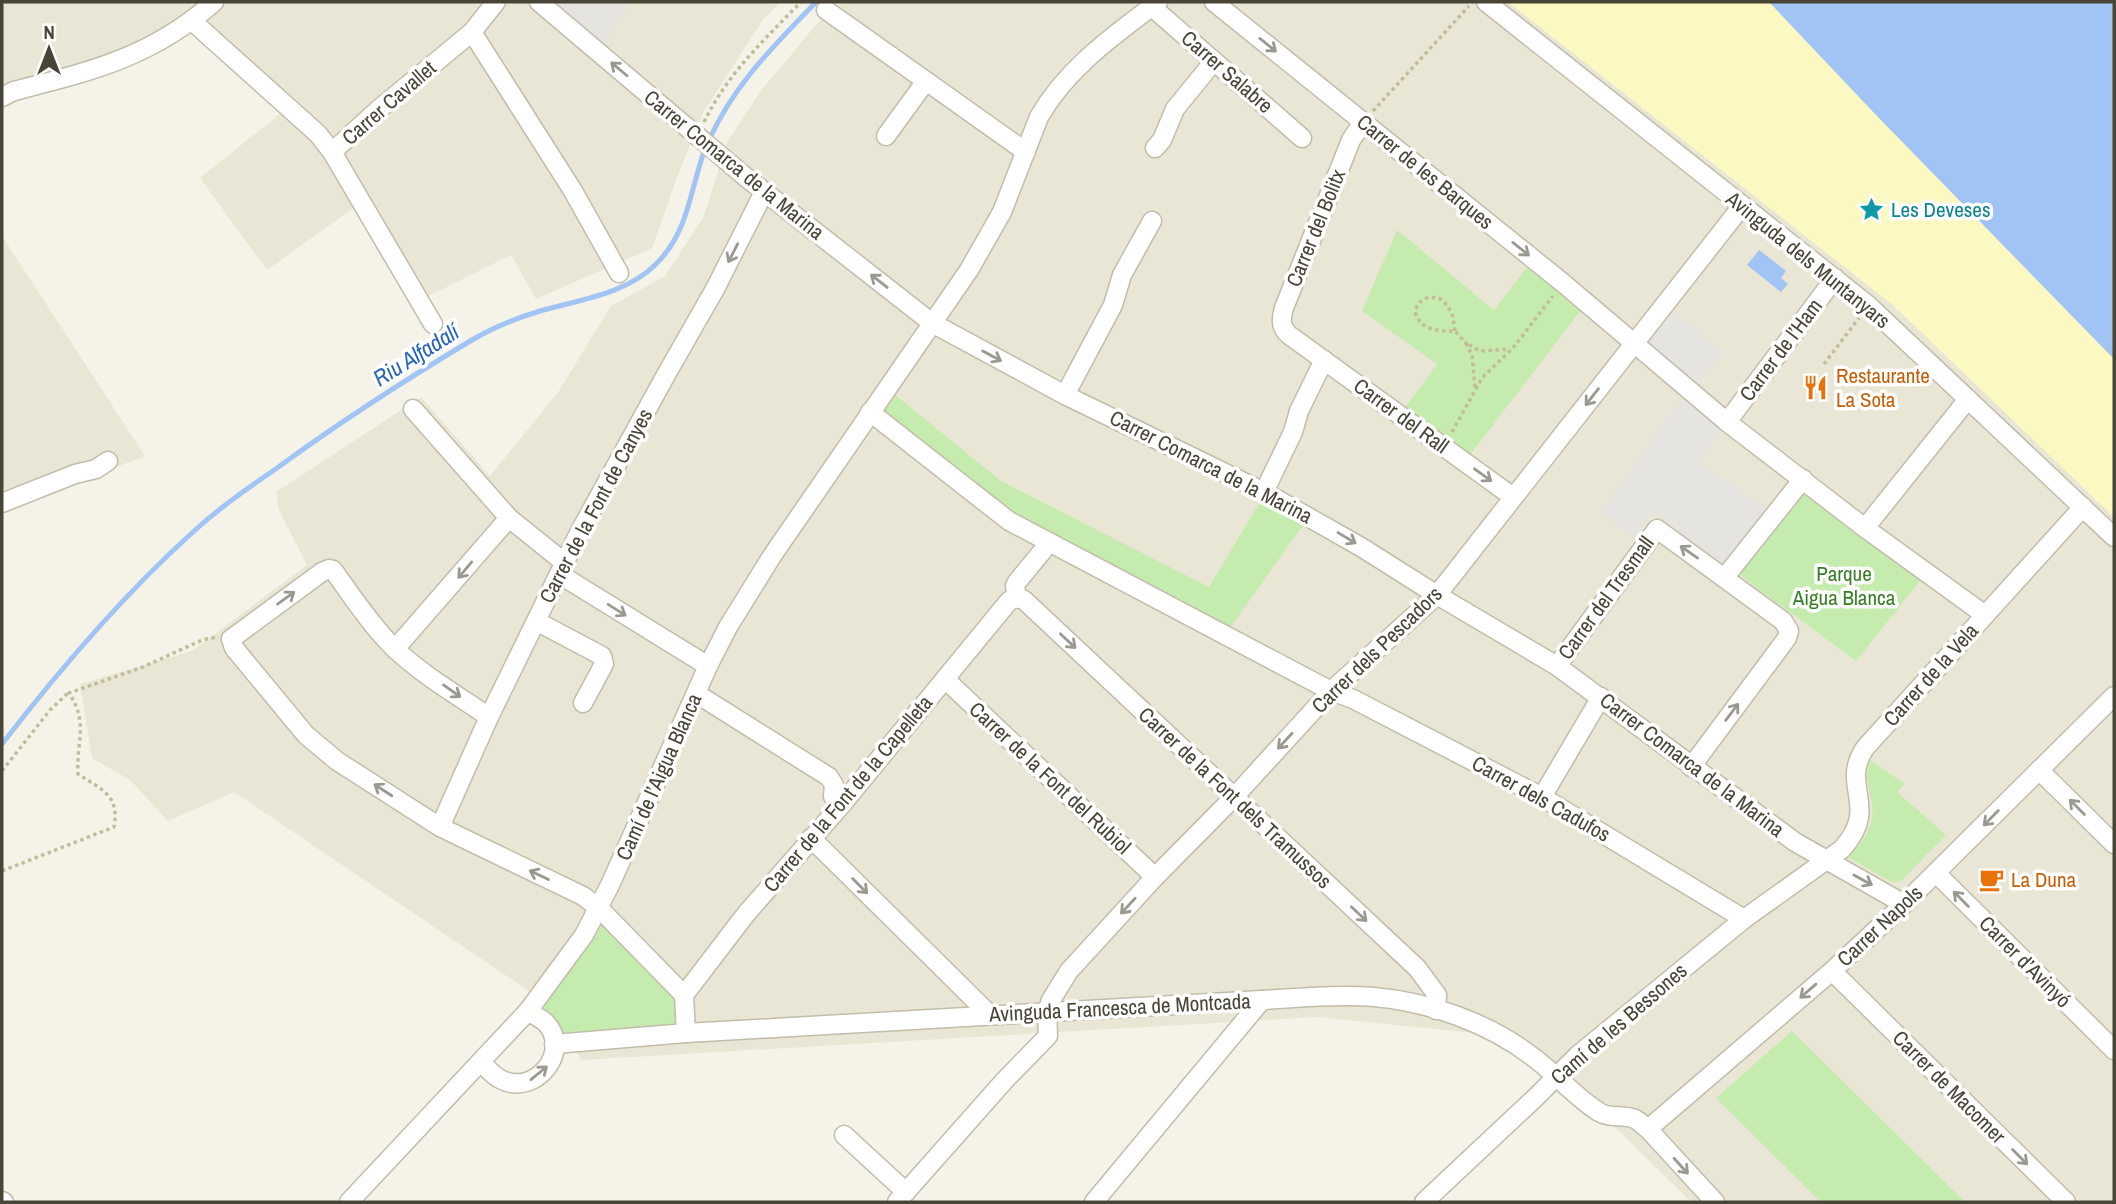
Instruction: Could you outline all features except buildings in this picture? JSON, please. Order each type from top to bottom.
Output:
[{"type":"street","points":[[2,97],[14,91],[94,71],[118,62],[192,21],[214,2]]},
{"type":"street","name":"Carrer Cavallet","points":[[433,324],[332,152],[379,108],[472,32],[496,2]]},
{"type":"street","name":"Carrer Comarca de la Marina","points":[[539,2],[748,179],[932,323],[1065,395],[1264,492],[1349,540],[1557,666],[1795,842],[1904,904]]},
{"type":"street","name":"Carrer de les Barques","points":[[1214,2],[1634,343]]},
{"type":"street","name":"Avinguda dels Muntanyars","points":[[1486,2],[1868,305],[2114,537]]},
{"type":"street","name":"Carrer Salabre","points":[[1155,4],[1214,61],[1302,138]]},
{"type":"street","name":"Camí de l’Aigua Blanca","points":[[349,1202],[528,1011],[584,935],[599,908],[708,666],[743,601],[969,270],[993,230],[1047,104],[1065,81],[1107,41],[1155,4]]},
{"type":"street","points":[[826,10],[1026,152]]},
{"type":"street","points":[[192,21],[318,134],[332,152]]},
{"type":"street","points":[[472,32],[573,191],[619,273]]},
{"type":"street","points":[[1155,148],[1175,109],[1214,61]]},
{"type":"street","points":[[886,136],[926,81]]},
{"type":"street","name":"Carrer del Bolitx","points":[[1289,335],[1280,319],[1351,140],[1363,122]]},
{"type":"street","name":"Carrer de la Font de Canyes","points":[[440,827],[489,717],[579,533],[715,289],[764,192]]},
{"type":"street","name":"Carrer dels Pescadors","points":[[901,1197],[1048,1036],[1051,1000],[1069,971],[1331,691],[1437,595],[1742,206]]},
{"type":"street","points":[[1065,395],[1113,305],[1122,275],[1152,221]]},
{"type":"street","name":"Carrer de l’Ham","points":[[1727,422],[1835,278]]},
{"type":"street","name":"Carrer del Rall","points":[[1289,335],[1513,497]]},
{"type":"street","name":"Carrer de l’Ham","points":[[1634,343],[1727,422],[1984,615]]},
{"type":"street","points":[[1264,492],[1324,360]]},
{"type":"street","points":[[1865,528],[1968,399]]},
{"type":"street","points":[[413,409],[509,518],[562,568],[708,666]]},
{"type":"street","name":"Carrer dels Cadufos","points":[[870,412],[1004,517],[1331,691],[1353,699],[1542,797],[1744,919]]},
{"type":"street","points":[[2,503],[75,474],[96,469],[108,461]]},
{"type":"street","points":[[1725,577],[1803,479]]},
{"type":"street","name":"Carrer de la Vela","points":[[1827,860],[1851,839],[1859,822],[1861,806],[1855,771],[1861,755],[1878,732],[2083,507]]},
{"type":"street","points":[[395,649],[509,518]]},
{"type":"street","name":"Carrer del Tresmall","points":[[1557,666],[1657,529],[1725,577],[1783,621],[1789,631],[1787,638],[1691,766]]},
{"type":"street","points":[[1017,598],[1017,582],[1049,543]]},
{"type":"street","points":[[489,717],[395,649],[368,618],[333,570],[322,572],[232,641],[234,648],[314,743],[337,761],[440,827],[583,896],[599,908],[684,995],[686,1032]]},
{"type":"street","name":"Carrer de la Font de la Capelleta","points":[[684,995],[746,914],[843,803],[1009,601],[1017,598]]},
{"type":"street","name":"Carrer de la Font dels Tramussos","points":[[1017,598],[1024,600],[1417,968],[1437,995],[1436,1010]]},
{"type":"street","points":[[536,621],[602,656],[604,664],[583,703]]},
{"type":"street","name":"Carrer de la Font del Rubiol","points":[[945,679],[1155,877]]},
{"type":"street","points":[[696,694],[829,776],[834,785],[833,796],[843,803]]},
{"type":"street","points":[[1542,797],[1601,697]]},
{"type":"street","name":"Carrer Napols","points":[[1648,1129],[1832,971],[1936,873],[2110,701]]},
{"type":"street","points":[[2039,770],[2114,844]]},
{"type":"street","points":[[811,838],[990,1015]]},
{"type":"street","name":"Camí de les Bessones","points":[[1424,1202],[1578,1055],[1744,919],[1827,860]]},
{"type":"street","name":"Carrer d’Avinyó","points":[[1936,873],[2114,1050]]},
{"type":"street","name":"Carrer de Macomer","points":[[1832,971],[2066,1202]]},
{"type":"street","name":"Avinguda Francesca de Montcada","points":[[554,1044],[686,1032],[1334,996],[1374,997],[1410,1003],[1465,1019],[1533,1056],[1602,1115],[1635,1119],[1648,1129]]},
{"type":"street","points":[[1094,1202],[1262,1000]]},
{"type":"street","points":[[481,1062],[493,1074],[515,1083],[528,1082],[548,1068],[553,1056],[552,1033],[546,1023],[528,1011]]},
{"type":"street","points":[[1648,1129],[1714,1202]]},
{"type":"street","points":[[844,1135],[901,1197]]},
{"type":"path","points":[[693,133],[735,71],[801,2]]},
{"type":"path","points":[[1363,122],[1473,2]]},
{"type":"path","points":[[1444,446],[1475,389],[1490,369],[1513,348],[1563,283]]},
{"type":"path","points":[[1455,331],[1433,330],[1423,326],[1415,312],[1417,305],[1428,297],[1443,300],[1452,313],[1455,331],[1466,343],[1472,356],[1475,389]]},
{"type":"path","points":[[1824,364],[1868,305]]},
{"type":"path","points":[[1466,343],[1480,351],[1513,348]]},
{"type":"path","points":[[2,771],[50,710],[69,692],[143,667],[202,640],[217,637],[232,641]]},
{"type":"path","points":[[2,871],[114,827],[117,811],[110,796],[78,774],[81,726],[77,706],[69,692]]},
{"type":"shaded area","points":[[2,2],[781,2],[764,18],[703,113],[652,248],[536,299],[511,255],[417,302],[356,206],[267,270],[200,178],[281,113],[185,25],[2,104]]},
{"type":"shaded area","points":[[556,2],[632,2],[605,43]]},
{"type":"shaded area","points":[[843,2],[1508,2],[1893,305],[2114,517],[2114,1202],[1691,1202],[1622,1134],[1504,1036],[1317,1017],[582,1060],[529,991],[234,792],[168,821],[130,780],[92,758],[80,684],[192,651],[307,565],[279,510],[276,492],[421,397],[490,476],[559,391],[611,306],[665,276],[703,218],[718,172],[719,155],[762,89],[827,12]]},
{"type":"shaded area","points":[[2,236],[145,456],[2,511]]},
{"type":"shaded area","points":[[1673,312],[1724,352],[1694,389],[1643,349]]},
{"type":"shaded area","points":[[1683,398],[1724,428],[1699,462],[1770,511],[1724,564],[1653,512],[1634,537],[1599,512],[1653,442],[1650,439]]},
{"type":"green space","points":[[1397,230],[1494,310],[1528,266],[1581,310],[1470,455],[1405,408],[1437,364],[1362,311]]},
{"type":"green space","points":[[894,394],[1001,481],[1209,587],[1260,502],[1303,525],[1230,628],[1015,517],[881,414]]},
{"type":"green space","name":"Parque Aigua Blanca","points":[[1803,493],[1923,577],[1856,661],[1736,572]]},
{"type":"green space","points":[[1870,760],[1905,784],[1897,792],[1946,835],[1901,881],[1892,882],[1848,857],[1860,845],[1871,823],[1872,807],[1867,774]]},
{"type":"green space","points":[[599,912],[681,995],[684,1031],[556,1042],[532,1010]]},
{"type":"green space","points":[[1792,1031],[1965,1202],[1821,1202],[1716,1098]]},
{"type":"sand","name":"Les Deveses","points":[[1508,2],[1769,2],[2114,359],[2114,517],[1893,305]]},
{"type":"water","points":[[1769,2],[2114,2],[2114,359],[1876,115]]},
{"type":"water","points":[[1759,250],[1786,271],[1781,278],[1788,284],[1781,292],[1747,265]]},
{"type":"waterway","name":"Riu Alfadalí","points":[[709,140],[743,83],[816,2]]},
{"type":"waterway","name":"Riu Alfadalí","points":[[2,744],[46,688],[117,607],[167,556],[234,498],[349,418],[480,336],[531,314],[617,289],[656,264],[667,252],[682,224],[705,149]]},
{"type":"place","name":"Les Deveses","points":[[1871,210]]},
{"type":"place","name":"Restaurante La Sota","points":[[1816,388]]},
{"type":"place","name":"La Duna","points":[[1991,880]]}]
